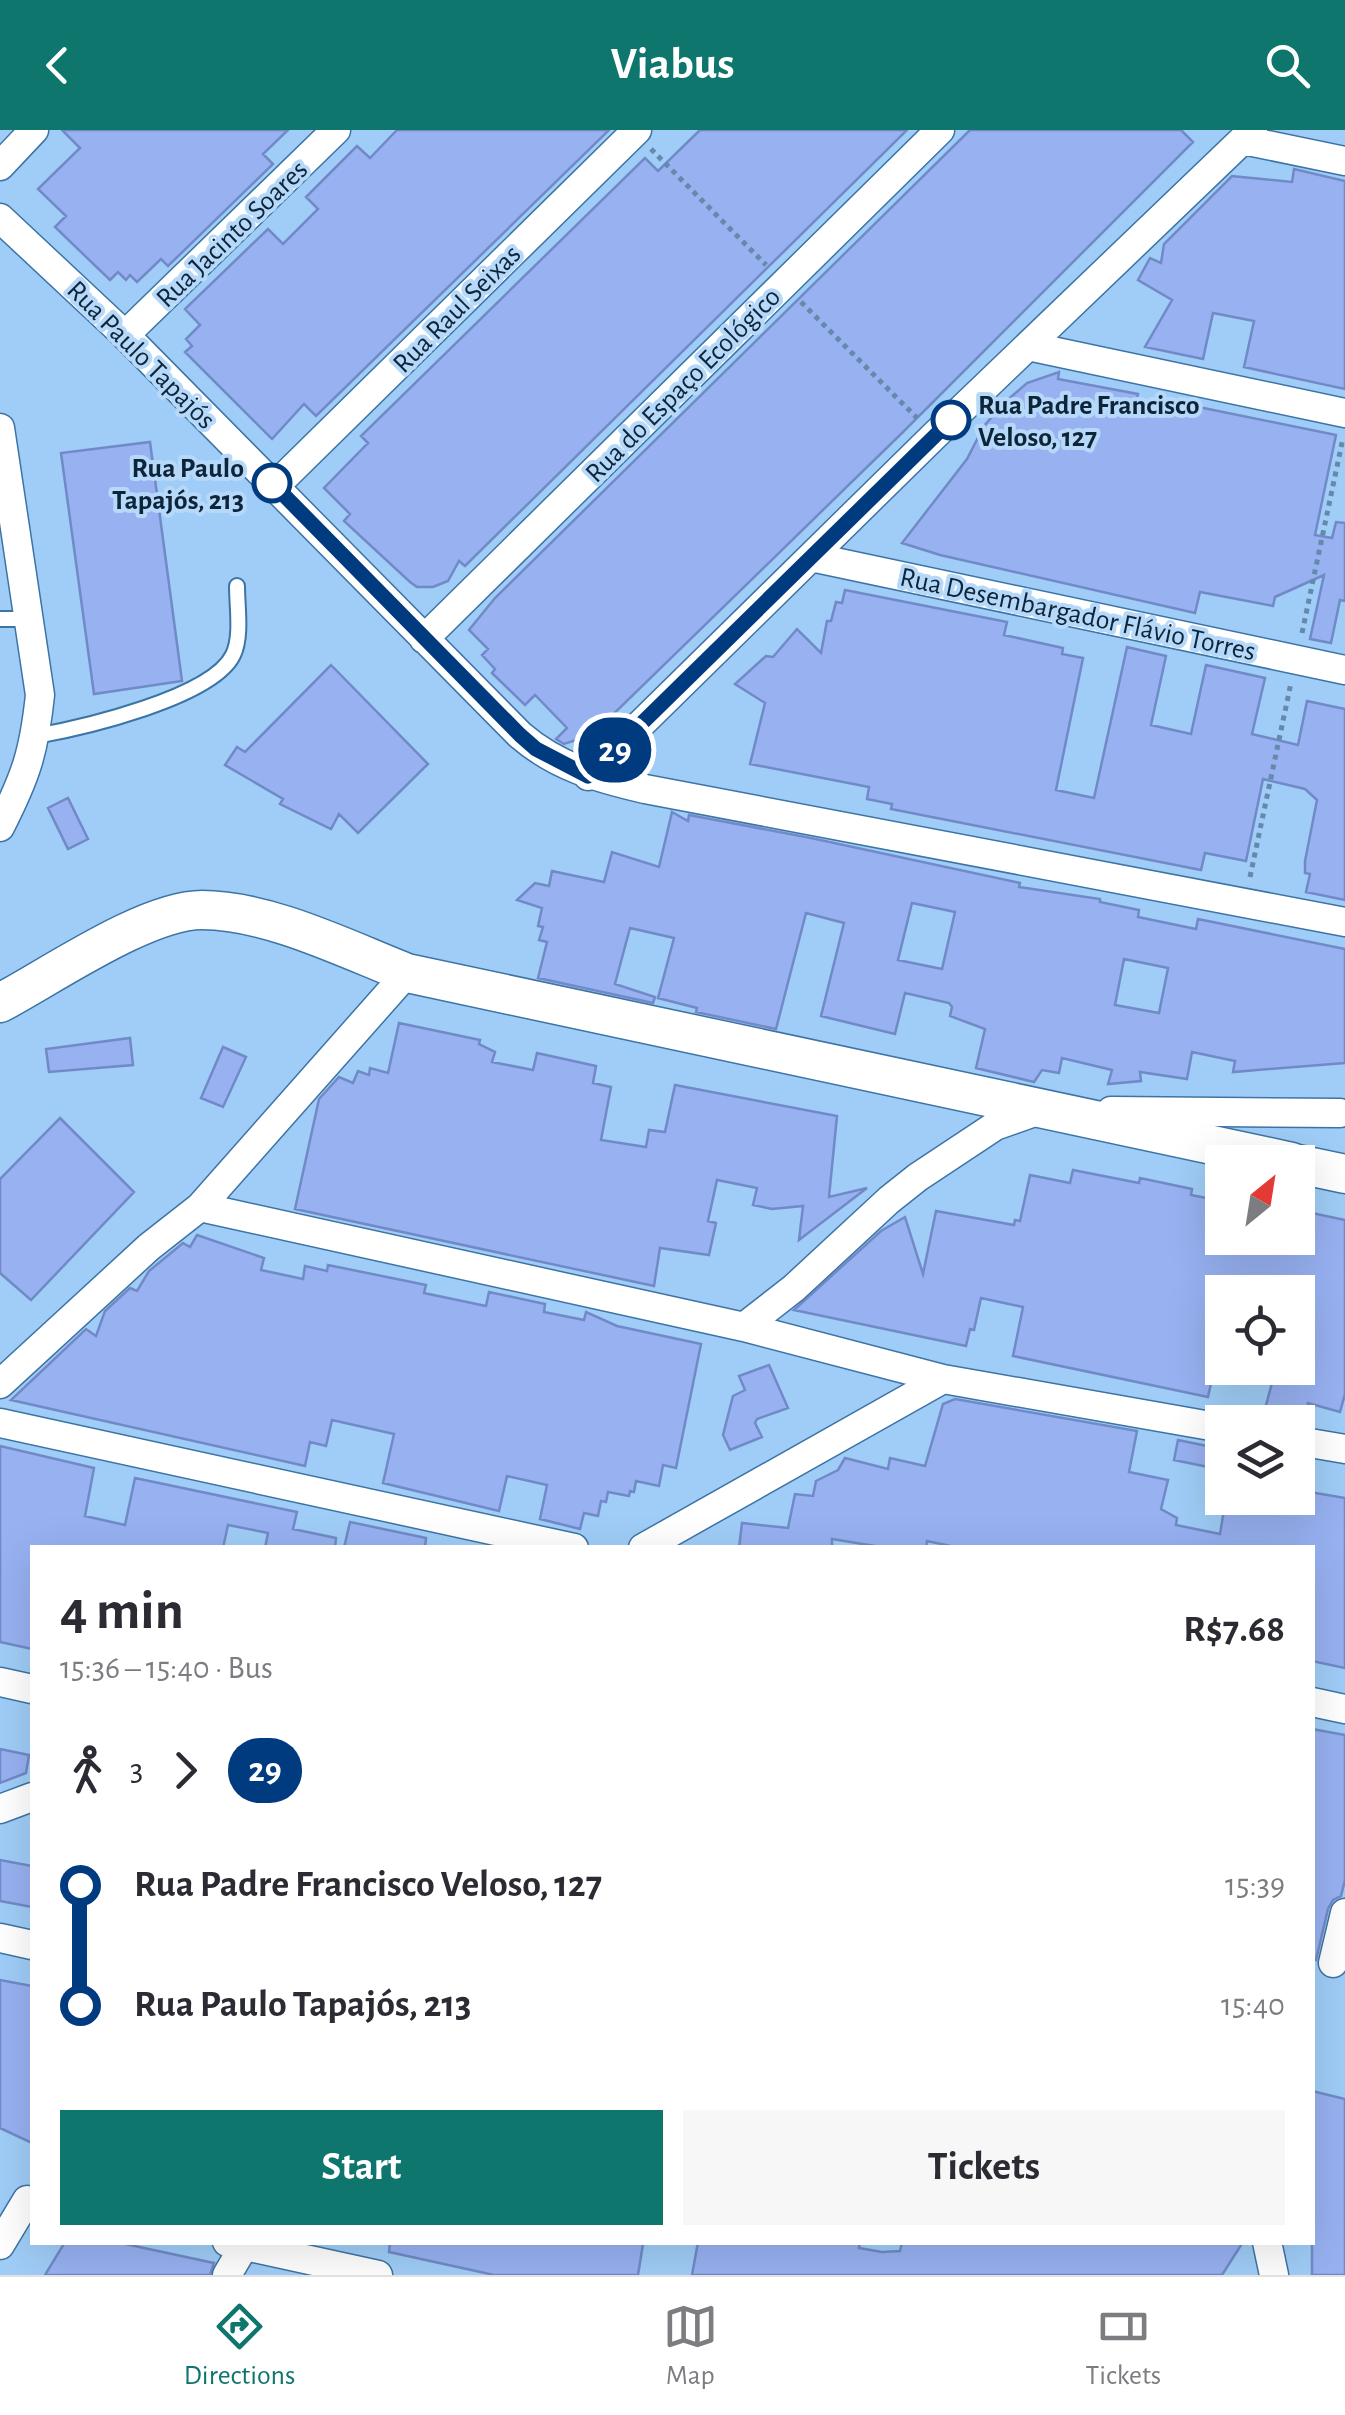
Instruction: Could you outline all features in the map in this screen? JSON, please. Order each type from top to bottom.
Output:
[{"type":"street","points":[[0,166],[34,130]]},
{"type":"street","name":"Rua Jacinto Soares","points":[[124,335],[336,130]]},
{"type":"street","name":"Rua Raul Seixas","points":[[275,486],[637,130]]},
{"type":"street","name":"Rua do Espaço Ecológico","points":[[424,639],[940,130]]},
{"type":"street","points":[[588,776],[1248,135],[1345,161]]},
{"type":"street","name":"Rua Paulo Tapajós","points":[[0,218],[124,335],[536,749],[588,776],[1345,922]]},
{"type":"street","points":[[1028,346],[1345,413]]},
{"type":"street","points":[[0,428],[40,695],[36,736],[26,776],[0,828]]},
{"type":"street","name":"Rua Desembargador Flávio Torres","points":[[812,558],[1345,670]]},
{"type":"street","points":[[0,1003],[122,936],[174,914],[200,910],[272,923],[353,952],[398,982],[995,1126],[1205,1169]]},
{"type":"street","points":[[398,982],[1209,1145]]},
{"type":"street","points":[[0,1384],[149,1247],[200,1207],[398,982]]},
{"type":"street","points":[[744,1327],[794,1288],[889,1200],[995,1126],[1037,1109],[1340,1113]]},
{"type":"street","points":[[1315,1167],[1345,1174]]},
{"type":"street","points":[[1315,1192],[1345,1198]]},
{"type":"street","points":[[200,1207],[744,1327],[942,1379],[1205,1425]]},
{"type":"street","points":[[647,1545],[942,1379]]},
{"type":"street","points":[[0,1423],[560,1545]]},
{"type":"street","points":[[1315,1444],[1345,1449]]},
{"type":"street","points":[[0,1682],[30,1689]]},
{"type":"street","points":[[1315,1703],[1345,1709]]},
{"type":"street","points":[[0,1809],[30,1797]]},
{"type":"street","points":[[1330,1963],[1345,1913]]},
{"type":"street","points":[[0,1938],[30,1945]]},
{"type":"street","points":[[0,2246],[20,2198]]},
{"type":"street","points":[[227,2275],[236,2245]]},
{"type":"street","points":[[241,2245],[378,2275]]},
{"type":"street","points":[[1269,2245],[1274,2275]]},
{"type":"lane","points":[[36,736],[162,702],[224,669],[236,648],[237,586]]},
{"type":"lane","points":[[0,619],[31,619]]},
{"type":"building","points":[[62,130],[288,130],[263,154],[273,164],[168,266],[161,259],[137,282],[130,275],[126,280],[118,272],[110,280],[55,227],[66,216],[38,189],[80,148]]},
{"type":"building","points":[[397,130],[609,130],[316,416],[304,404],[272,439],[185,352],[192,346],[186,339],[200,325],[185,309],[268,229],[283,244],[318,209],[306,197],[357,146],[370,158]]},
{"type":"building","points":[[700,130],[907,130],[465,566],[459,561],[448,581],[433,587],[417,587],[344,521],[350,514],[324,488],[368,443],[361,436],[645,158],[658,171]]},
{"type":"building","points":[[970,130],[1181,130],[1193,142],[592,735],[564,744],[556,739],[567,728],[535,695],[525,705],[492,673],[495,669],[482,655],[488,649],[469,630],[495,598]]},
{"type":"building","points":[[1294,169],[1345,181],[1345,389],[1244,367],[1254,321],[1213,313],[1203,359],[1145,347],[1172,300],[1138,280],[1150,258],[1161,263],[1164,244],[1232,176],[1292,182]]},
{"type":"building","points":[[1059,372],[1058,379],[1138,394],[1136,401],[1177,410],[1179,403],[1336,435],[1315,535],[1332,538],[1336,522],[1345,523],[1345,601],[1340,600],[1331,643],[1310,639],[1324,575],[1275,597],[1273,606],[1200,592],[1195,613],[902,543],[967,459],[984,426],[1004,403],[1027,383]]},
{"type":"building","points":[[150,442],[182,681],[94,694],[61,453]]},
{"type":"building","points":[[845,590],[1007,622],[1004,635],[1063,648],[1062,654],[1083,658],[1056,790],[1094,798],[1127,647],[1166,656],[1151,725],[1191,734],[1206,665],[1265,678],[1252,734],[1298,745],[1307,701],[1345,709],[1345,900],[1306,892],[1310,874],[1305,873],[1305,861],[1317,800],[1305,789],[1263,779],[1246,861],[1205,853],[1201,870],[891,809],[892,804],[867,799],[869,787],[750,764],[765,703],[735,684],[766,656],[773,657],[797,629],[821,653],[827,621],[831,621],[836,602],[842,603]]},
{"type":"building","points":[[331,665],[428,764],[358,833],[339,814],[331,829],[280,804],[283,799],[225,765],[237,747],[245,752]]},
{"type":"building","points":[[68,798],[88,839],[68,849],[48,808]]},
{"type":"building","points":[[672,812],[688,821],[689,815],[811,838],[1020,883],[1019,887],[1100,899],[1139,910],[1138,917],[1196,929],[1198,919],[1345,949],[1345,1063],[1233,1072],[1235,1061],[1192,1052],[1187,1079],[1140,1072],[1141,1081],[1108,1084],[1112,1070],[1062,1058],[1059,1073],[1042,1070],[1034,1082],[976,1068],[985,1029],[950,1016],[949,1003],[905,993],[895,1034],[821,1016],[844,923],[806,913],[776,1029],[696,1012],[697,1008],[658,998],[674,938],[630,928],[615,984],[655,997],[653,1003],[538,978],[547,942],[539,940],[542,908],[517,900],[535,883],[549,886],[552,871],[604,882],[612,852],[659,867]],"holes":[[[912,903],[955,912],[942,969],[898,960]],[[1124,959],[1168,968],[1159,1013],[1115,1005]]]},
{"type":"building","points":[[399,1023],[480,1040],[479,1044],[495,1052],[492,1062],[533,1070],[537,1053],[596,1066],[593,1083],[611,1087],[601,1140],[646,1147],[649,1130],[665,1132],[675,1085],[837,1116],[829,1197],[867,1188],[799,1240],[803,1206],[772,1209],[753,1205],[757,1188],[717,1180],[708,1221],[716,1223],[709,1255],[660,1248],[654,1286],[295,1209],[319,1099],[339,1077],[353,1083],[358,1071],[369,1075],[370,1068],[388,1073]]},
{"type":"building","points":[[130,1038],[133,1065],[49,1072],[46,1049]]},
{"type":"building","points":[[223,1047],[246,1057],[223,1107],[201,1098]]},
{"type":"building","points":[[60,1118],[134,1192],[31,1300],[0,1273],[0,1179]]},
{"type":"building","points":[[1073,1170],[1192,1189],[1191,1195],[1205,1198],[1205,1255],[1315,1255],[1315,1214],[1345,1220],[1345,1394],[1340,1412],[1308,1403],[1266,1405],[1271,1385],[1315,1385],[1315,1275],[1205,1275],[1208,1397],[1013,1356],[1023,1307],[981,1298],[966,1346],[794,1310],[881,1231],[905,1217],[923,1274],[936,1211],[1014,1225],[1015,1220],[1020,1221],[1030,1175],[1070,1183]]},
{"type":"building","points":[[197,1235],[264,1258],[261,1270],[303,1279],[305,1266],[327,1271],[328,1265],[426,1285],[424,1293],[486,1306],[489,1292],[545,1304],[544,1312],[584,1320],[586,1312],[617,1326],[701,1344],[676,1468],[663,1465],[659,1486],[636,1481],[629,1496],[608,1492],[598,1516],[584,1513],[580,1529],[540,1519],[547,1485],[507,1476],[499,1511],[383,1483],[394,1434],[332,1420],[326,1446],[310,1442],[305,1466],[11,1400],[86,1329],[96,1336],[105,1311],[130,1288],[137,1291],[149,1271],[183,1243],[190,1247]]},
{"type":"building","points":[[769,1365],[788,1408],[757,1419],[762,1437],[730,1450],[723,1435],[733,1396],[745,1390],[739,1376]]},
{"type":"building","points":[[955,1399],[1137,1431],[1129,1472],[1168,1480],[1161,1509],[1177,1518],[1176,1525],[1220,1534],[1223,1515],[1315,1515],[1315,1493],[1345,1498],[1345,1668],[1315,1662],[1315,1545],[946,1545],[927,1541],[926,1545],[869,1545],[832,1539],[832,1545],[739,1545],[742,1523],[788,1528],[795,1494],[813,1496],[816,1481],[838,1470],[845,1458],[888,1469],[890,1458],[925,1466],[943,1404]]},
{"type":"building","points":[[1178,1440],[1205,1446],[1205,1466],[1174,1460]]},
{"type":"building","points":[[0,1446],[94,1468],[85,1516],[125,1525],[135,1478],[297,1512],[293,1529],[336,1538],[335,1545],[266,1545],[268,1533],[228,1525],[224,1545],[30,1545],[30,1649],[0,1642]]},
{"type":"building","points":[[350,1522],[426,1538],[425,1545],[345,1545]]},
{"type":"building","points":[[1315,1730],[1345,1735],[1345,1880],[1341,1896],[1328,1909],[1316,1960]]},
{"type":"building","points":[[0,1749],[29,1755],[26,1773],[0,1783]]},
{"type":"building","points":[[0,1860],[30,1866],[30,1907],[0,1901]]},
{"type":"building","points":[[0,1980],[30,1986],[30,2142],[0,2128]]},
{"type":"building","points":[[1315,2092],[1345,2099],[1345,2275],[1312,2275]]},
{"type":"building","points":[[63,2245],[130,2245],[214,2263],[210,2275],[45,2275]]},
{"type":"building","points":[[390,2245],[643,2245],[638,2275],[494,2275],[389,2252]]},
{"type":"building","points":[[697,2245],[860,2245],[859,2248],[882,2252],[900,2251],[901,2245],[1241,2245],[1222,2275],[692,2275]]},
{"type":"bus line","name":"29","points":[[272,483],[520,735],[536,749],[588,776],[951,420]]},
{"type":"place","name":"Rua Padre Francisco Veloso, 127","points":[[951,420]]},
{"type":"place","name":"Rua Paulo Tapajós, 213","points":[[272,483]]}]
